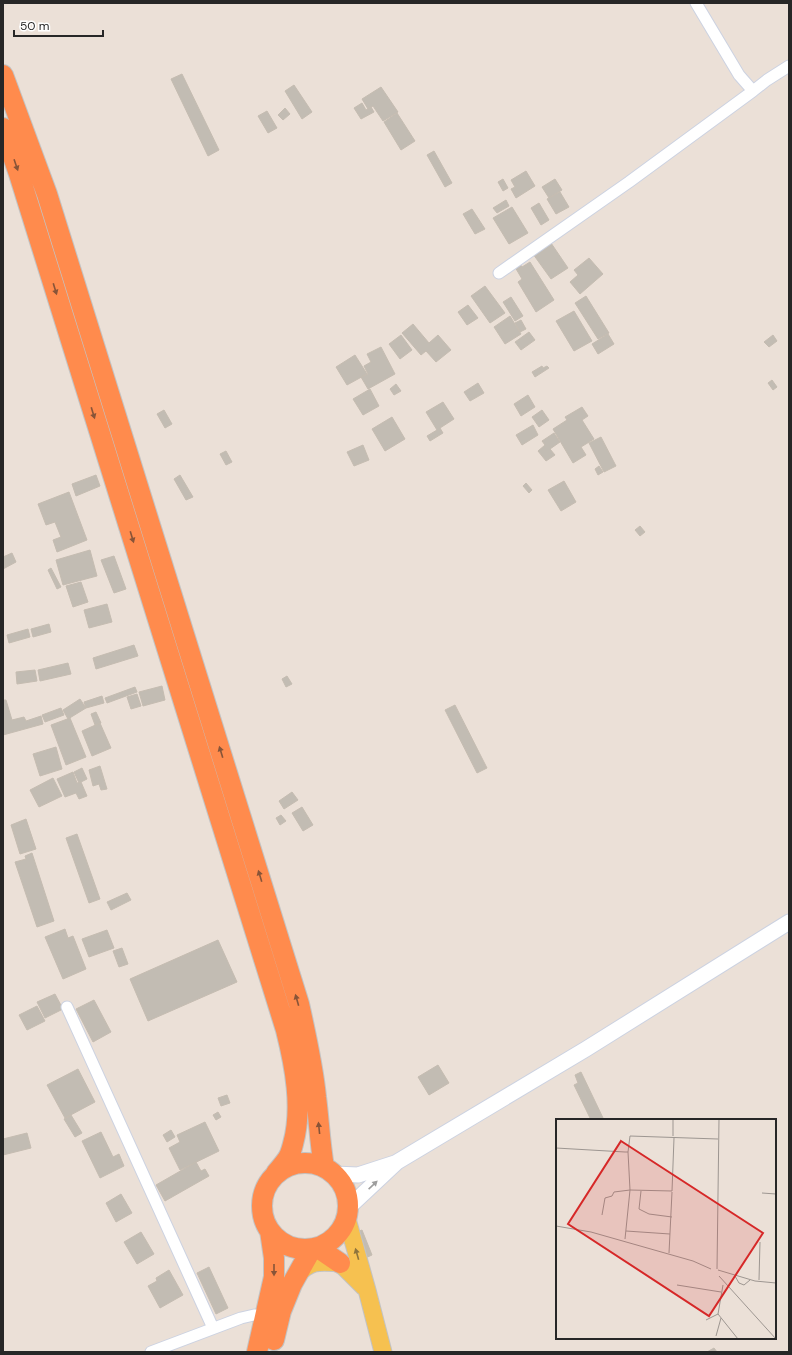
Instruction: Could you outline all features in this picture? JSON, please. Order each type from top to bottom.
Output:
[{"type":"highway","points":[[3,75],[46,194],[299,1004],[310,1052],[318,1126],[329,1170]]},
{"type":"highway","points":[[3,128],[26,197],[286,1030],[292,1056],[296,1086],[297,1112],[294,1138],[289,1156],[268,1183],[263,1195],[262,1207],[264,1220],[270,1231],[278,1240],[299,1250],[315,1249],[331,1242],[341,1232],[348,1213],[347,1194],[342,1183],[329,1170],[312,1163],[299,1163],[287,1166],[276,1173]]},
{"type":"highway","points":[[257,1352],[274,1277],[274,1258],[270,1231]]},
{"type":"highway","points":[[315,1249],[340,1263]]},
{"type":"highway","points":[[271,1352],[281,1311],[297,1275],[315,1249]]},
{"type":"main road","points":[[329,1170],[358,1175],[397,1162],[586,1049],[789,922]]},
{"type":"main road","points":[[383,1352],[348,1213],[397,1162]]},
{"type":"main road","points":[[297,1275],[308,1265],[313,1263],[340,1263],[367,1290]]},
{"type":"street","points":[[696,3],[739,75],[753,91]]},
{"type":"street","points":[[499,273],[629,182],[767,80],[789,66]]},
{"type":"street","points":[[67,1007],[213,1328]]},
{"type":"street","points":[[151,1352],[241,1318],[254,1315],[266,1315]]},
{"type":"building","points":[[182,74],[219,150],[208,156],[171,79]]},
{"type":"building","points":[[294,85],[312,112],[302,119],[285,91]]},
{"type":"building","points":[[381,87],[398,112],[383,121],[373,106],[368,109],[362,99]]},
{"type":"building","points":[[362,103],[366,110],[371,107],[374,112],[361,119],[354,108]]},
{"type":"building","points":[[285,108],[290,114],[283,120],[278,115]]},
{"type":"building","points":[[267,111],[277,128],[268,133],[258,116]]},
{"type":"building","points":[[397,113],[415,141],[401,150],[384,122]]},
{"type":"building","points":[[434,151],[452,183],[445,187],[427,155]]},
{"type":"building","points":[[526,171],[535,186],[516,198],[511,189],[515,187],[511,180]]},
{"type":"building","points":[[503,179],[508,188],[503,191],[498,182]]},
{"type":"building","points":[[555,179],[562,190],[549,198],[542,187]]},
{"type":"building","points":[[560,192],[569,207],[556,214],[547,199]]},
{"type":"building","points":[[506,200],[509,206],[497,213],[493,208]]},
{"type":"building","points":[[539,203],[549,220],[541,225],[531,208]]},
{"type":"building","points":[[512,207],[528,233],[509,244],[493,218]]},
{"type":"building","points":[[472,209],[485,229],[475,234],[463,214]]},
{"type":"building","points":[[551,243],[568,268],[551,279],[533,254]]},
{"type":"building","points":[[589,258],[603,274],[580,294],[570,282],[578,275],[574,270]]},
{"type":"building","points":[[530,262],[554,300],[536,312],[518,282],[522,279],[515,267],[520,264],[522,267]]},
{"type":"building","points":[[485,286],[505,313],[490,323],[471,296]]},
{"type":"building","points":[[586,296],[609,333],[598,339],[575,303]]},
{"type":"building","points":[[511,297],[523,316],[515,321],[503,302]]},
{"type":"building","points":[[468,305],[478,318],[467,325],[458,312]]},
{"type":"building","points":[[574,311],[592,341],[574,351],[556,321]]},
{"type":"building","points":[[510,316],[521,334],[505,344],[494,327]]},
{"type":"building","points":[[521,320],[526,329],[520,332],[515,323]]},
{"type":"building","points":[[413,324],[429,343],[438,335],[451,350],[436,362],[426,351],[421,355],[402,333]]},
{"type":"building","points":[[529,332],[535,340],[521,350],[515,342]]},
{"type":"building","points":[[608,334],[614,344],[598,354],[592,344]]},
{"type":"building","points":[[401,335],[412,350],[400,359],[389,344]]},
{"type":"building","points":[[773,335],[777,341],[769,347],[764,342]]},
{"type":"building","points":[[381,347],[395,374],[368,389],[361,377],[368,374],[364,366],[371,362],[367,354]]},
{"type":"building","points":[[355,355],[367,374],[347,385],[336,367]]},
{"type":"building","points":[[542,366],[543,368],[547,366],[549,368],[535,377],[532,372]]},
{"type":"building","points":[[772,380],[777,387],[773,390],[768,383]]},
{"type":"building","points":[[478,383],[484,393],[470,401],[464,392]]},
{"type":"building","points":[[396,384],[401,391],[394,395],[390,389]]},
{"type":"building","points":[[370,389],[379,406],[363,415],[353,399]]},
{"type":"building","points":[[528,395],[535,407],[521,416],[514,404]]},
{"type":"building","points":[[443,402],[454,419],[440,428],[443,433],[430,441],[427,436],[437,430],[426,412]]},
{"type":"building","points":[[582,407],[588,416],[582,420],[594,439],[581,447],[586,455],[573,463],[553,429],[567,420],[565,417]]},
{"type":"building","points":[[164,410],[172,424],[165,428],[157,414]]},
{"type":"building","points":[[542,410],[549,420],[539,427],[532,417]]},
{"type":"building","points":[[392,417],[405,439],[385,451],[372,429]]},
{"type":"building","points":[[533,425],[538,435],[522,445],[516,435]]},
{"type":"building","points":[[554,433],[560,442],[550,449],[555,455],[546,461],[538,451],[545,445],[542,441]]},
{"type":"building","points":[[601,437],[616,466],[604,472],[589,443]]},
{"type":"building","points":[[363,445],[369,460],[354,466],[347,452]]},
{"type":"building","points":[[226,451],[232,462],[226,465],[220,454]]},
{"type":"building","points":[[599,466],[603,472],[598,475],[595,469]]},
{"type":"building","points":[[96,475],[100,486],[76,496],[72,484]]},
{"type":"building","points":[[180,475],[193,497],[186,500],[174,479]]},
{"type":"building","points":[[564,481],[576,502],[561,511],[548,490]]},
{"type":"building","points":[[526,483],[532,490],[529,493],[523,486]]},
{"type":"building","points":[[69,492],[87,540],[57,552],[53,540],[61,537],[55,522],[46,525],[38,504]]},
{"type":"building","points":[[640,526],[645,532],[640,536],[635,530]]},
{"type":"building","points":[[90,550],[97,576],[63,585],[56,560]]},
{"type":"building","points":[[12,553],[16,562],[3,569],[3,557]]},
{"type":"building","points":[[114,556],[126,589],[114,593],[101,560]]},
{"type":"building","points":[[51,568],[61,587],[57,589],[48,570]]},
{"type":"building","points":[[81,582],[88,602],[73,607],[66,586]]},
{"type":"building","points":[[107,604],[112,622],[89,628],[84,610]]},
{"type":"building","points":[[49,624],[51,632],[33,637],[31,629]]},
{"type":"building","points":[[28,629],[30,637],[9,643],[7,635]]},
{"type":"building","points":[[134,645],[138,656],[96,669],[93,658]]},
{"type":"building","points":[[68,663],[71,674],[40,681],[38,670]]},
{"type":"building","points":[[35,670],[37,681],[17,684],[16,672]]},
{"type":"building","points":[[287,676],[292,684],[286,687],[282,679]]},
{"type":"building","points":[[162,686],[165,700],[143,706],[139,692]]},
{"type":"building","points":[[135,687],[137,692],[107,703],[105,698]]},
{"type":"building","points":[[137,694],[141,706],[131,709],[127,697]]},
{"type":"building","points":[[102,696],[104,703],[86,708],[84,702]]},
{"type":"building","points":[[80,699],[86,708],[68,719],[63,710]]},
{"type":"building","points":[[3,700],[6,700],[12,720],[24,717],[26,721],[41,716],[43,724],[3,735]]},
{"type":"building","points":[[455,705],[487,768],[477,773],[445,710]]},
{"type":"building","points":[[61,708],[64,715],[45,722],[42,715]]},
{"type":"building","points":[[96,712],[101,723],[95,725],[91,714]]},
{"type":"building","points":[[70,718],[86,757],[66,765],[51,725]]},
{"type":"building","points":[[100,723],[111,748],[92,756],[82,731]]},
{"type":"building","points":[[56,747],[62,769],[40,776],[33,754]]},
{"type":"building","points":[[100,766],[107,789],[101,790],[99,784],[93,786],[89,770]]},
{"type":"building","points":[[82,768],[87,779],[79,783],[74,772]]},
{"type":"building","points":[[73,772],[77,783],[81,782],[87,796],[79,799],[76,793],[65,797],[57,779]]},
{"type":"building","points":[[53,778],[62,796],[39,807],[30,790]]},
{"type":"building","points":[[292,792],[298,800],[284,809],[279,801]]},
{"type":"building","points":[[302,807],[313,825],[303,831],[292,813]]},
{"type":"building","points":[[281,815],[286,821],[280,825],[276,818]]},
{"type":"building","points":[[26,819],[36,849],[20,854],[11,825]]},
{"type":"building","points":[[77,834],[100,899],[89,903],[66,838]]},
{"type":"building","points":[[32,853],[54,921],[37,927],[15,862],[26,859],[25,856]]},
{"type":"building","points":[[127,893],[131,900],[111,910],[107,902]]},
{"type":"building","points":[[65,929],[68,938],[73,936],[86,969],[63,979],[45,937]]},
{"type":"building","points":[[107,930],[114,948],[89,957],[82,939]]},
{"type":"building","points":[[218,940],[237,982],[148,1021],[130,979]]},
{"type":"building","points":[[122,948],[128,964],[119,967],[113,951]]},
{"type":"building","points":[[55,994],[63,1009],[45,1018],[37,1002]]},
{"type":"building","points":[[94,1000],[111,1032],[93,1042],[76,1009]]},
{"type":"building","points":[[37,1006],[45,1021],[27,1030],[19,1015]]},
{"type":"building","points":[[438,1065],[449,1083],[429,1095],[418,1077]]},
{"type":"building","points":[[78,1069],[95,1102],[65,1118],[47,1085]]},
{"type":"building","points":[[581,1072],[604,1119],[591,1119],[574,1085],[578,1083],[575,1075]]},
{"type":"building","points":[[227,1095],[230,1103],[221,1106],[218,1098]]},
{"type":"building","points":[[218,1112],[221,1117],[216,1120],[213,1115]]},
{"type":"building","points":[[71,1115],[82,1133],[75,1137],[64,1119]]},
{"type":"building","points":[[205,1122],[219,1151],[180,1170],[169,1148],[180,1142],[177,1135]]},
{"type":"building","points":[[171,1130],[175,1137],[167,1142],[163,1135]]},
{"type":"building","points":[[101,1132],[113,1157],[119,1154],[124,1166],[100,1178],[82,1141]]},
{"type":"building","points":[[27,1133],[31,1148],[3,1155],[3,1139]]},
{"type":"building","points":[[196,1162],[201,1171],[205,1169],[209,1176],[165,1201],[156,1185]]},
{"type":"building","points":[[121,1194],[132,1213],[116,1222],[106,1203]]},
{"type":"building","points":[[362,1230],[372,1255],[363,1259],[352,1234]]},
{"type":"building","points":[[141,1232],[154,1254],[137,1264],[124,1242]]},
{"type":"building","points":[[209,1267],[228,1308],[216,1314],[197,1273]]},
{"type":"building","points":[[169,1270],[183,1295],[160,1308],[148,1286],[157,1281],[156,1278]]},
{"type":"building","points":[[714,1348],[717,1352],[707,1352]]}]
